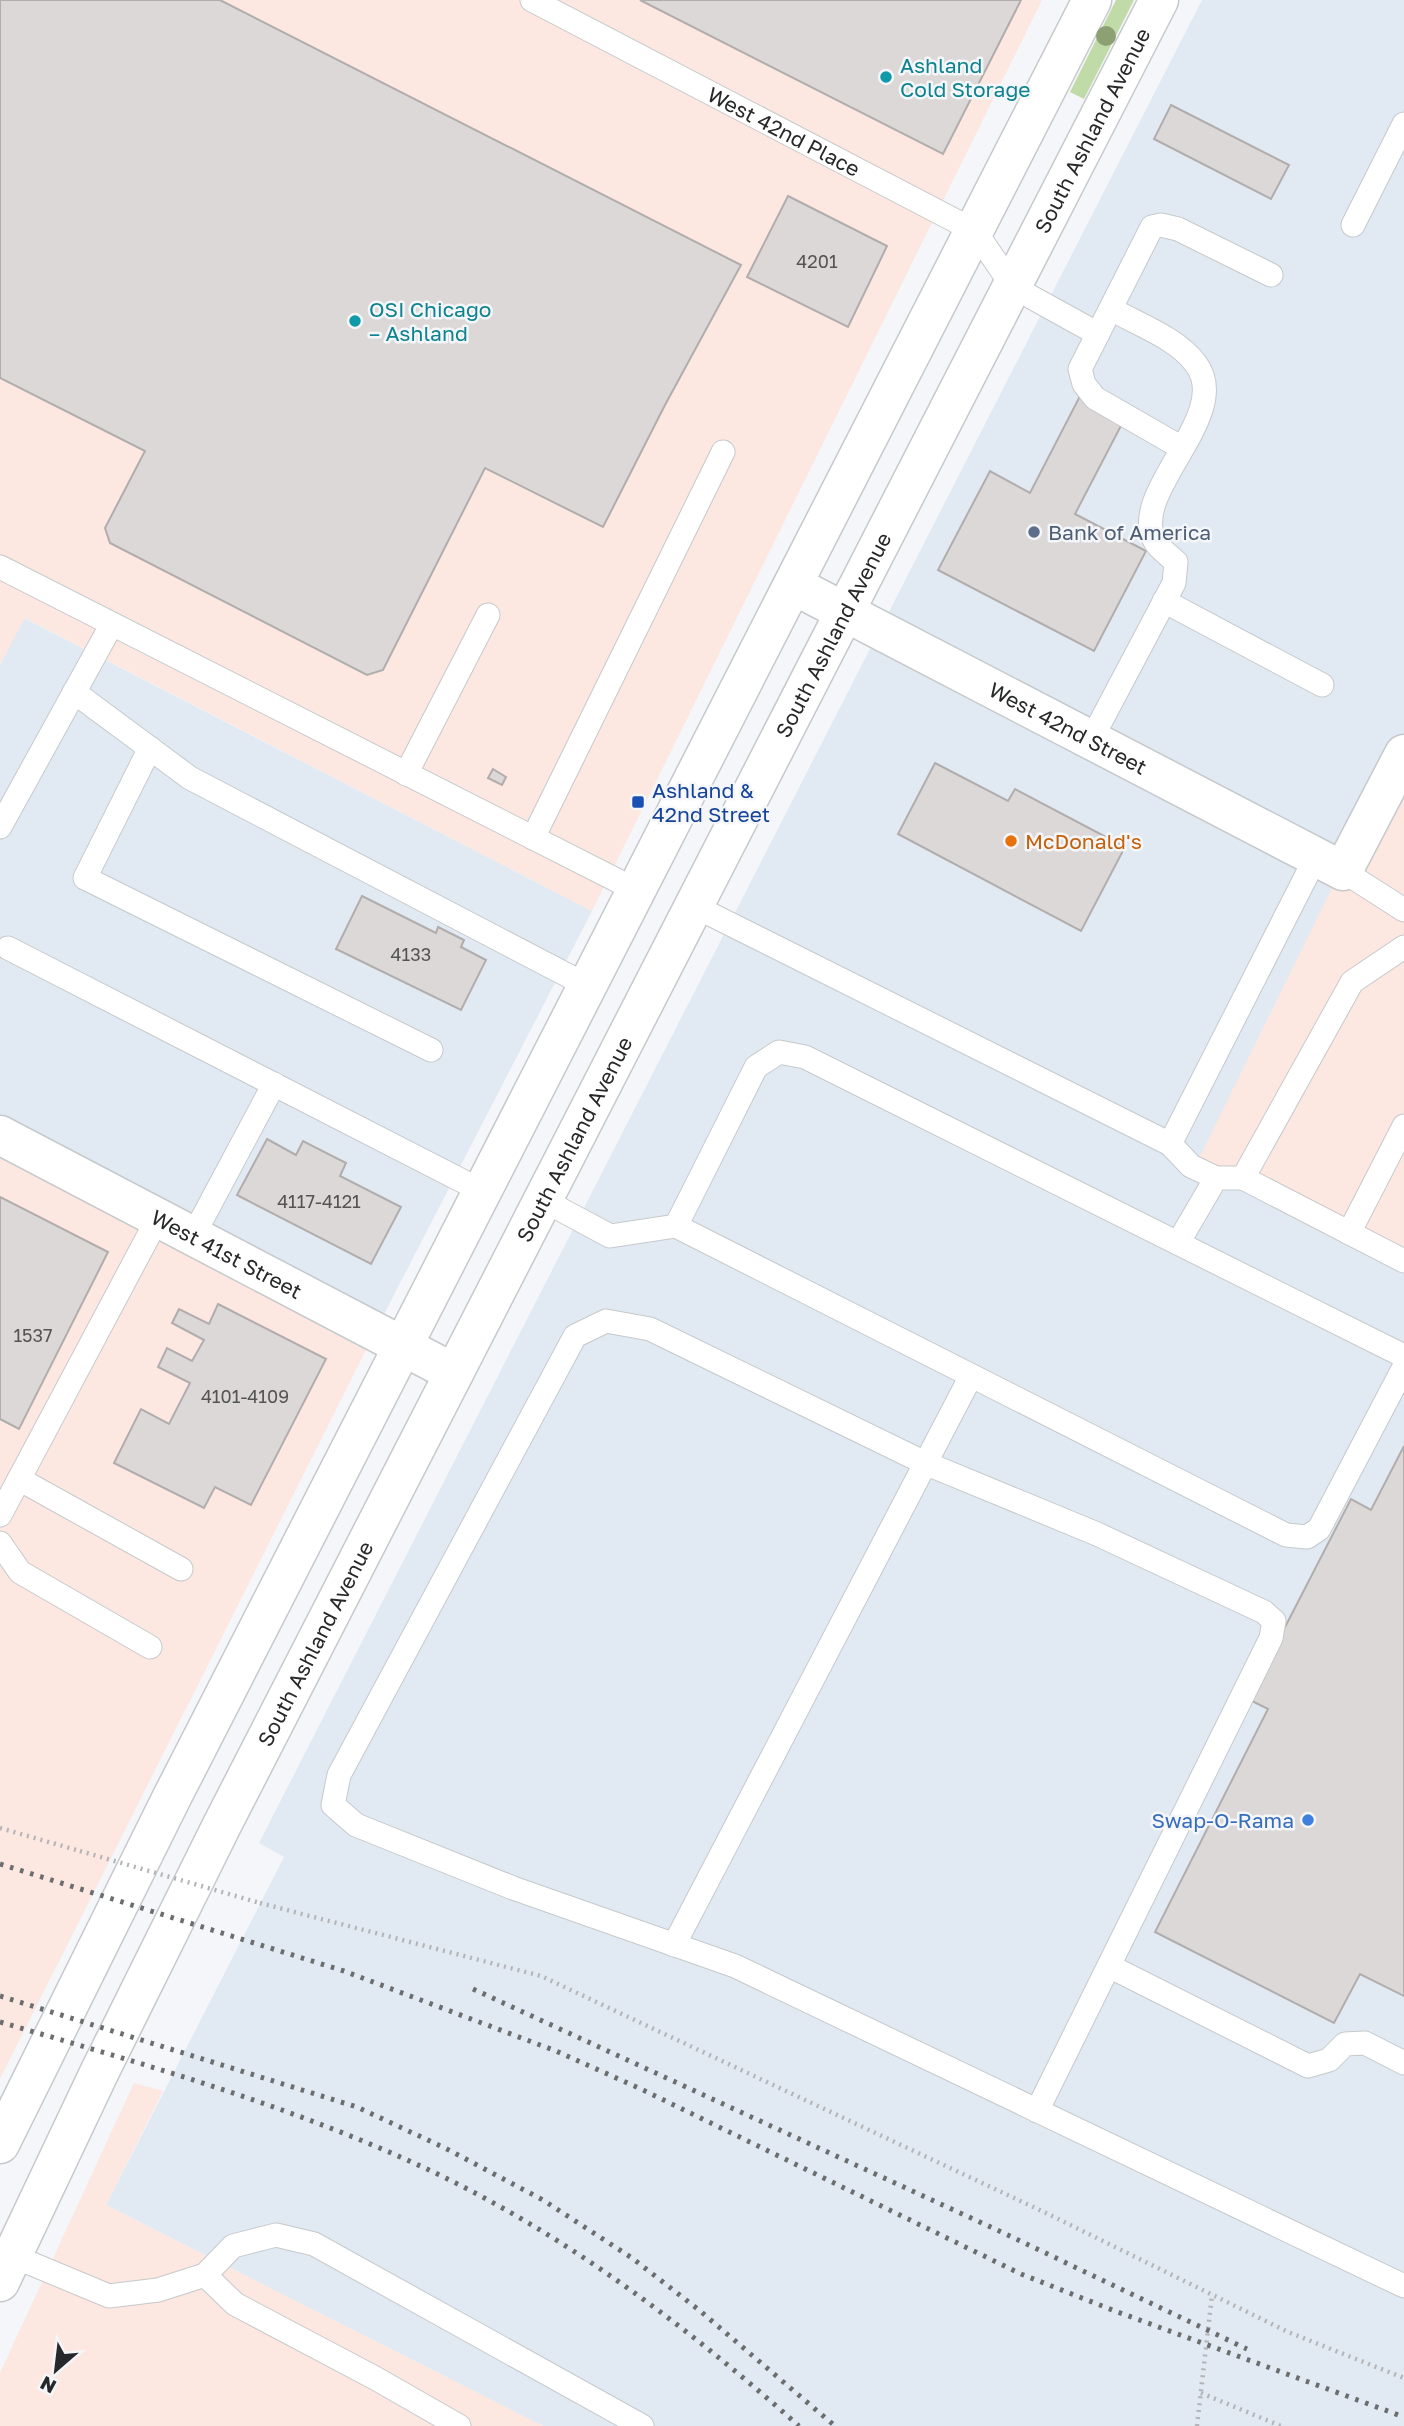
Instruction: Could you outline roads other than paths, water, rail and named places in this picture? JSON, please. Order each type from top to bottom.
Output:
[{"type":"main road","points":[[0,2144],[165,1811],[1092,0]]},
{"type":"main road","name":"South Ashland Avenue","points":[[4,2263],[222,1825],[1159,0]]},
{"type":"main road","name":"West 42nd Street","points":[[793,585],[1329,864]]},
{"type":"main road","points":[[1329,864],[1404,754]]},
{"type":"main road","name":"West 41st Street","points":[[0,1135],[454,1373]]},
{"type":"lane","name":"West 42nd Place","points":[[532,0],[975,231],[1013,287]]},
{"type":"lane","points":[[1353,225],[1404,124]]},
{"type":"lane","points":[[1182,448],[1095,398],[1084,384],[1080,369],[1152,227],[1161,225],[1178,229],[1270,275]]},
{"type":"lane","points":[[1013,287],[1098,334]]},
{"type":"lane","points":[[1091,740],[1174,583],[1176,562],[1156,544],[1150,526],[1152,506],[1202,411],[1204,381],[1198,366],[1181,348],[1111,309]]},
{"type":"lane","points":[[533,838],[723,452]]},
{"type":"lane","points":[[0,567],[636,890]]},
{"type":"lane","points":[[1164,601],[1322,685]]},
{"type":"lane","points":[[406,774],[488,615]]},
{"type":"lane","points":[[0,827],[112,624]]},
{"type":"lane","points":[[74,692],[190,778],[588,986]]},
{"type":"lane","points":[[150,748],[85,878],[430,1050]]},
{"type":"lane","points":[[1170,1144],[1329,864],[1404,910]]},
{"type":"lane","points":[[694,906],[1170,1144],[1191,1166],[1216,1178],[1242,1178],[1404,1261]]},
{"type":"lane","points":[[8,948],[482,1191]]},
{"type":"lane","points":[[1242,1178],[1352,982],[1404,949]]},
{"type":"lane","points":[[676,1226],[757,1067],[779,1052],[805,1057],[1404,1356]]},
{"type":"lane","points":[[193,1236],[274,1084]]},
{"type":"lane","points":[[1349,1233],[1404,1126]]},
{"type":"lane","points":[[1178,1243],[1216,1178]]},
{"type":"lane","points":[[543,1200],[610,1236],[676,1226],[1286,1535],[1307,1537],[1319,1529],[1404,1367]]},
{"type":"lane","points":[[0,1515],[158,1218]]},
{"type":"lane","points":[[1037,2111],[1272,1638],[1274,1621],[1264,1612],[1097,1534],[925,1463],[650,1329],[606,1321],[575,1336],[339,1775],[333,1805],[356,1825],[513,1888],[735,1966],[1037,2111],[1404,2286]]},
{"type":"lane","points":[[674,1945],[971,1376]]},
{"type":"lane","points":[[19,1479],[181,1569]]},
{"type":"lane","points":[[0,1543],[20,1572],[150,1647]]},
{"type":"lane","points":[[1109,1966],[1308,2066],[1329,2060],[1345,2044],[1365,2043],[1404,2063]]},
{"type":"lane","points":[[4,2263],[109,2296],[158,2290],[205,2275],[233,2246],[276,2235],[314,2244],[642,2426]]},
{"type":"lane","points":[[205,2275],[235,2304],[459,2426]]},
{"type":"railway","points":[[0,1864],[344,1971],[556,2051],[641,2089],[1021,2274],[1404,2417]]},
{"type":"railway","points":[[473,1989],[995,2229],[1247,2349]]},
{"type":"railway","points":[[0,1996],[357,2107],[445,2148],[543,2200],[632,2258],[699,2310],[835,2426]]},
{"type":"railway","points":[[0,2022],[262,2103],[365,2142],[468,2189],[519,2217],[617,2280],[710,2351],[799,2426]]},
{"type":"place","name":"Ashland Cold Storage","points":[[886,77]]},
{"type":"place","name":"OSI Chicago – Ashland","points":[[355,321]]},
{"type":"place","name":"Bank of America","points":[[1034,532]]},
{"type":"place","name":"Ashland & 42nd Street","points":[[638,802]]},
{"type":"place","name":"McDonald's","points":[[1011,841]]},
{"type":"place","name":"Swap-O-Rama","points":[[1308,1820]]}]
